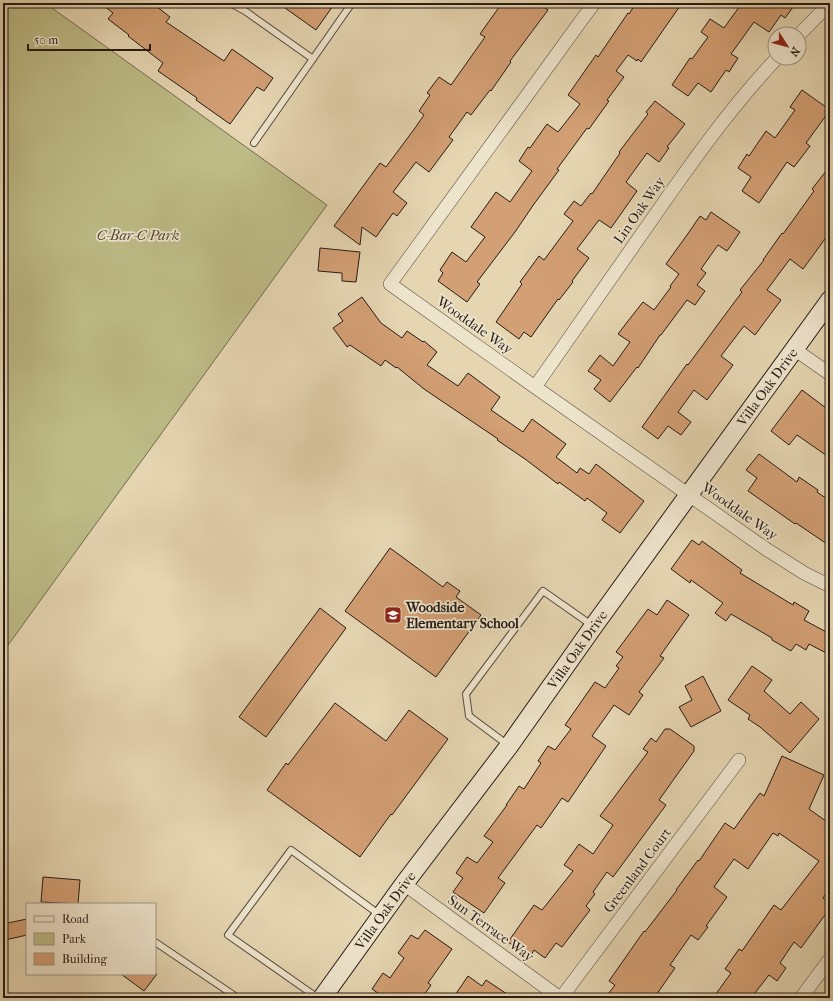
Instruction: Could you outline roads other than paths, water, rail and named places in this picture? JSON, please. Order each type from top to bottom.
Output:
[{"type":"street","name":"Wooddale Way","points":[[594,3],[390,284],[780,559],[830,586]]},
{"type":"street","points":[[807,27],[830,3]]},
{"type":"street","name":"Lin Oak Way","points":[[535,387],[693,159],[729,113],[770,66]]},
{"type":"street","name":"Villa Oak Drive","points":[[322,998],[404,884],[509,746],[593,627],[830,300]]},
{"type":"street","points":[[794,349],[830,374]]},
{"type":"street","name":"Greenland Court","points":[[560,998],[739,760]]},
{"type":"street","name":"Sun Terrace Way","points":[[404,884],[560,998]]},
{"type":"street","points":[[801,998],[830,959]]},
{"type":"lane","points":[[228,3],[245,11],[313,59]]},
{"type":"lane","points":[[254,143],[352,3]]},
{"type":"lane","points":[[509,746],[469,716],[466,694],[543,591],[593,627]]},
{"type":"lane","points":[[318,998],[228,935],[291,850],[382,916]]},
{"type":"lane","points":[[156,943],[238,998]]},
{"type":"place","name":"Woodside Elementary School","points":[[393,615]]},
{"type":"park label","name":"C-Bar-C Park","points":[[138,235]]}]
